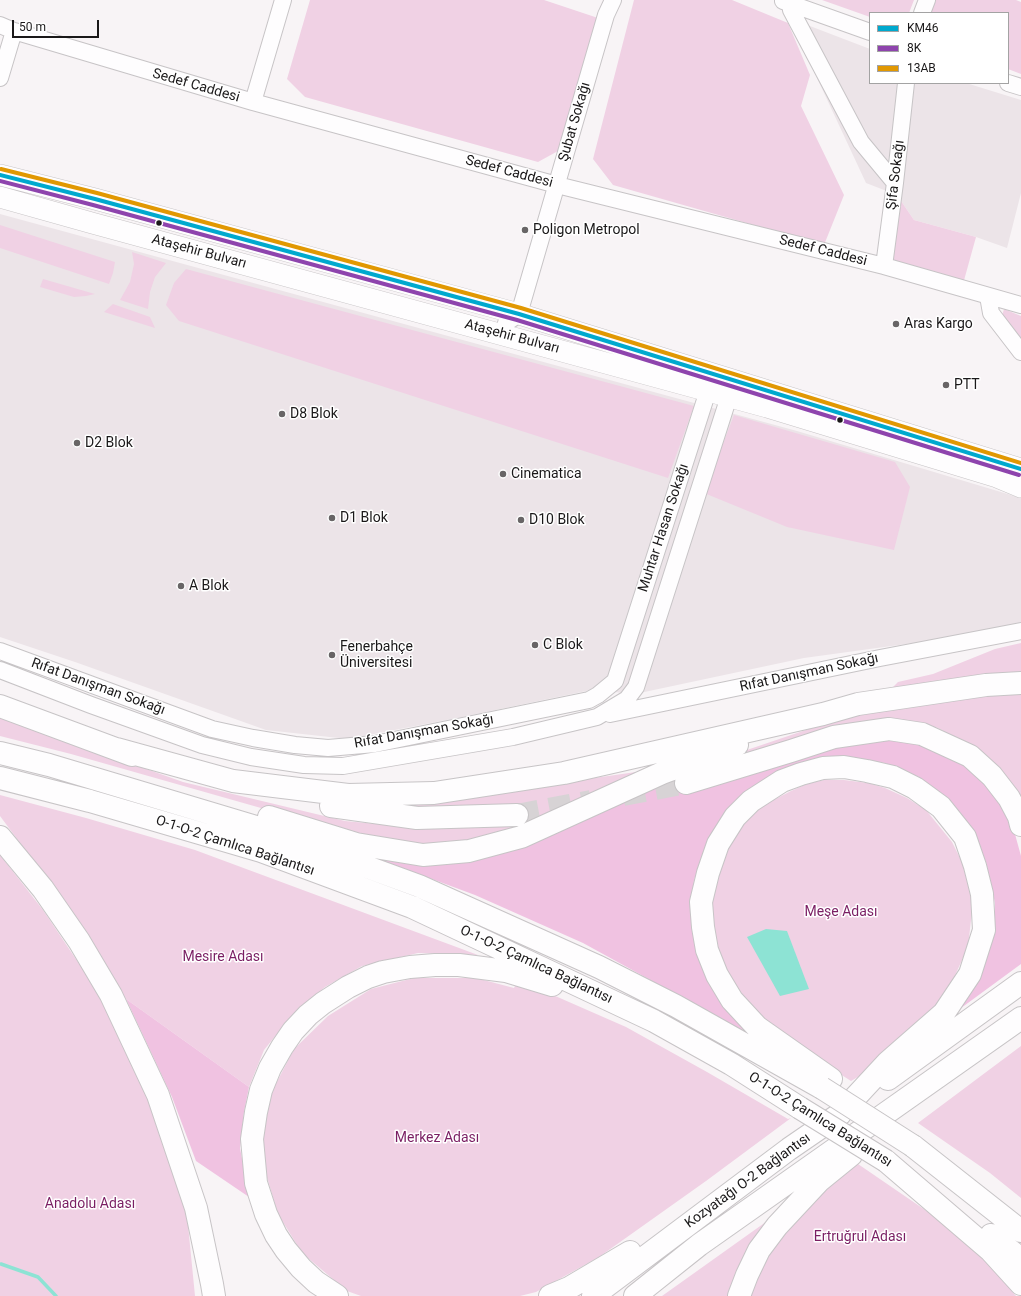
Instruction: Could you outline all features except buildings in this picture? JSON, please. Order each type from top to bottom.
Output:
[{"type":"highway","points":[[117,750],[232,781],[348,795],[434,793],[564,773],[823,714],[858,704],[986,685],[1021,683]]},
{"type":"highway","points":[[0,706],[117,750],[230,789],[417,818],[517,815]]},
{"type":"highway","points":[[0,744],[213,800],[356,844],[423,855],[469,851],[521,837],[662,773],[823,714]]},
{"type":"highway","points":[[686,783],[834,737],[889,729],[922,734],[970,756],[992,776],[1009,798],[1019,817],[1021,825]]},
{"type":"highway","name":"O-1-O-2 Çamlıca Bağlantısı","points":[[0,753],[49,765],[266,830],[419,886],[599,967],[827,1084]]},
{"type":"highway","points":[[837,1117],[888,1062],[944,1013],[970,974],[984,930],[982,894],[975,866],[964,837],[940,807],[915,788],[893,777],[844,767],[823,768],[782,781],[751,802],[735,817],[718,844],[708,873],[701,902],[707,950],[717,975],[732,1000],[757,1027],[827,1084],[913,1146],[1021,1231]]},
{"type":"highway","name":"O-1-O-2 Çamlıca Bağlantısı","points":[[0,778],[261,851],[412,907],[629,1008],[731,1064],[886,1161],[962,1212],[1021,1259]]},
{"type":"highway","points":[[0,837],[43,889],[79,941],[111,995],[132,1038],[158,1095],[196,1208],[214,1296]]},
{"type":"highway","points":[[337,1296],[316,1282],[301,1268],[276,1235],[266,1214],[256,1183],[252,1139],[256,1112],[270,1068],[293,1031],[308,1015],[324,1003],[348,987],[368,977],[383,972],[410,967],[459,965],[506,971],[556,986],[672,1038],[800,1108]]},
{"type":"highway","name":"Kozyatağı O-2 Bağlantısı","points":[[593,1296],[789,1150],[837,1117],[1021,983]]},
{"type":"highway","name":"Kozyatağı O-2 Bağlantısı","points":[[636,1296],[700,1245],[1021,1018]]},
{"type":"highway","points":[[740,1296],[747,1275],[759,1250],[785,1216],[819,1181],[848,1156],[914,1112],[1021,1030]]},
{"type":"highway","points":[[550,1296],[569,1288],[618,1260],[789,1150]]},
{"type":"highway","points":[[886,1161],[991,1251],[1021,1284]]},
{"type":"main road","name":"Ataşehir Bulvarı","points":[[0,175],[95,199],[519,314],[709,382],[1021,470]]},
{"type":"main road","name":"Ataşehir Bulvarı","points":[[0,197],[504,334],[709,382]]},
{"type":"main road","name":"Ataşehir Bulvarı","points":[[732,389],[767,407],[997,477],[1021,487]]},
{"type":"street","points":[[253,102],[283,0]]},
{"type":"street","name":"Şubat Sokağı","points":[[519,314],[606,15],[613,0]]},
{"type":"street","points":[[922,12],[927,0]]},
{"type":"street","points":[[785,2],[869,32]]},
{"type":"street","points":[[785,2],[792,10],[861,142],[895,183]]},
{"type":"street","points":[[0,78],[7,28]]},
{"type":"street","name":"Sedef Caddesi","points":[[7,28],[193,85],[556,185],[884,266],[1021,305]]},
{"type":"street","points":[[1009,83],[1021,88]]},
{"type":"street","name":"Şifa Sokağı","points":[[884,266],[906,84]]},
{"type":"street","points":[[988,296],[991,313],[1021,352]]},
{"type":"street","points":[[504,334],[506,323],[519,314]]},
{"type":"street","name":"Muhtar Hasan Sokağı","points":[[615,681],[705,400],[709,382]]},
{"type":"street","name":"Muhtar Hasan Sokağı","points":[[627,699],[636,687],[732,389]]},
{"type":"street","name":"Rıfat Danışman Sokağı","points":[[0,670],[90,705],[202,745],[251,757],[304,765],[343,766],[512,737],[597,717],[880,658],[1021,631]]},
{"type":"street","name":"Rıfat Danışman Sokağı","points":[[0,651],[212,729],[296,745],[328,748],[375,744],[589,700],[598,695],[615,681]]},
{"type":"street","points":[[615,681],[627,699],[645,707]]},
{"type":"street","name":"Rıfat Danışman Sokağı","points":[[597,717],[627,699]]},
{"type":"shaded area","points":[[789,18],[869,49],[869,84],[969,84],[1021,100],[1021,193],[1007,248],[976,237],[914,220],[897,195],[866,183]]},
{"type":"shaded area","points":[[0,214],[797,431],[1021,498],[1021,625],[950,638],[804,658],[635,694],[591,690],[348,739],[266,730],[0,637]]},
{"type":"shaded area","points":[[859,739],[910,740],[963,762],[986,783],[1004,807],[1013,827],[1021,856],[1021,964],[957,1011],[992,938],[995,921],[995,903],[986,862],[977,840],[947,800],[919,777],[885,763],[862,761],[804,763],[701,859],[694,880],[692,907],[758,1039],[583,943],[475,895],[378,859],[429,864],[682,772]]},
{"type":"shaded area","points":[[766,929],[787,931],[809,989],[780,996],[747,937]]},
{"type":"shaded area","points":[[126,999],[249,1087],[244,1112],[240,1148],[249,1197],[196,1161],[172,1097]]},
{"type":"green space","points":[[310,0],[544,0],[598,18],[558,151],[538,162],[305,97],[287,79]]},
{"type":"green space","points":[[634,0],[732,0],[788,23],[810,75],[801,106],[844,195],[824,245],[613,185],[593,159]]},
{"type":"green space","points":[[822,0],[914,0],[909,12],[869,12],[869,17]]},
{"type":"green space","points":[[936,0],[1016,0],[1021,2],[1021,74],[1009,69],[1009,12],[931,12]]},
{"type":"green space","points":[[897,195],[914,220],[976,237],[963,284],[910,269],[890,259]]},
{"type":"green space","points":[[0,225],[115,262],[109,284],[0,248]]},
{"type":"green space","points":[[132,252],[166,263],[155,277],[150,292],[148,309],[120,300],[130,282],[134,264]]},
{"type":"green space","points":[[186,269],[694,406],[668,478],[179,321],[166,305],[174,283]]},
{"type":"green space","points":[[43,279],[95,294],[74,297],[40,287]]},
{"type":"green space","points":[[113,304],[150,317],[155,328],[104,312]]},
{"type":"green space","points":[[1004,309],[1021,316],[1021,342],[1002,316]]},
{"type":"green space","points":[[734,415],[895,462],[910,487],[894,550],[787,527],[704,493]]},
{"type":"green space","points":[[1021,643],[1021,676],[887,693],[898,682],[933,674],[995,649]]},
{"type":"green space","points":[[1021,692],[1021,798],[1005,774],[975,748],[938,728],[898,719],[846,725],[682,772],[856,713],[940,700]]},
{"type":"green space","points":[[0,717],[183,782],[345,821],[419,828],[459,810],[382,806],[427,802],[650,770],[498,838],[445,847],[366,837],[71,754],[0,736]]},
{"type":"green space","name":"Meşe Adası","points":[[824,780],[844,780],[868,783],[885,788],[907,798],[926,810],[952,842],[961,860],[969,882],[973,902],[968,947],[952,982],[935,1006],[880,1064],[851,1081],[784,1038],[739,995],[717,956],[709,910],[716,866],[750,812],[807,784]]},
{"type":"green space","name":"Mesire Adası","points":[[0,795],[86,818],[195,850],[478,955],[418,953],[362,966],[325,987],[294,1013],[264,1050],[249,1087],[126,999],[49,882],[0,816]]},
{"type":"green space","name":"Anadolu Adası","points":[[0,855],[43,910],[104,1001],[147,1093],[179,1184],[188,1225],[195,1296],[0,1296]]},
{"type":"green space","name":"Merkez Adası","points":[[414,978],[476,978],[514,988],[517,982],[553,995],[626,1027],[788,1119],[791,1118],[599,1257],[536,1292],[520,1296],[361,1296],[347,1291],[302,1253],[278,1214],[265,1171],[263,1134],[269,1097],[294,1049],[328,1016],[371,989]]},
{"type":"green space","points":[[1021,1046],[1021,1198],[990,1173],[918,1123]]},
{"type":"green space","name":"Ertruğrul Adası","points":[[858,1164],[950,1227],[987,1261],[1016,1296],[748,1296],[770,1251],[795,1218],[825,1189]]},
{"type":"green space","points":[[770,1219],[730,1296],[662,1296]]},
{"type":"waterway","points":[[1,1264],[38,1277],[56,1296]]},
{"type":"tunnel","points":[[623,795],[686,783]]},
{"type":"tunnel","points":[[517,815],[591,801]]},
{"type":"transit line","name":"13AB","points":[[1,169],[97,193],[521,308],[1021,463]]},
{"type":"transit line","name":"KM46","points":[[0,175],[95,199],[519,314],[1021,469]]},
{"type":"transit line","name":"8K","points":[[0,181],[517,320],[1019,475]]},
{"type":"place","name":"Poligon Metropol","points":[[525,230]]},
{"type":"place","name":"Aras Kargo","points":[[896,324]]},
{"type":"place","name":"PTT","points":[[946,385]]},
{"type":"place","name":"D8 Blok","points":[[282,414]]},
{"type":"place","name":"D2 Blok","points":[[77,443]]},
{"type":"place","name":"Cinematica","points":[[503,474]]},
{"type":"place","name":"D1 Blok","points":[[332,518]]},
{"type":"place","name":"D10 Blok","points":[[521,520]]},
{"type":"place","name":"A Blok","points":[[181,586]]},
{"type":"place","name":"C Blok","points":[[535,645]]},
{"type":"place","name":"Fenerbahçe Üniversitesi","points":[[332,655]]}]
